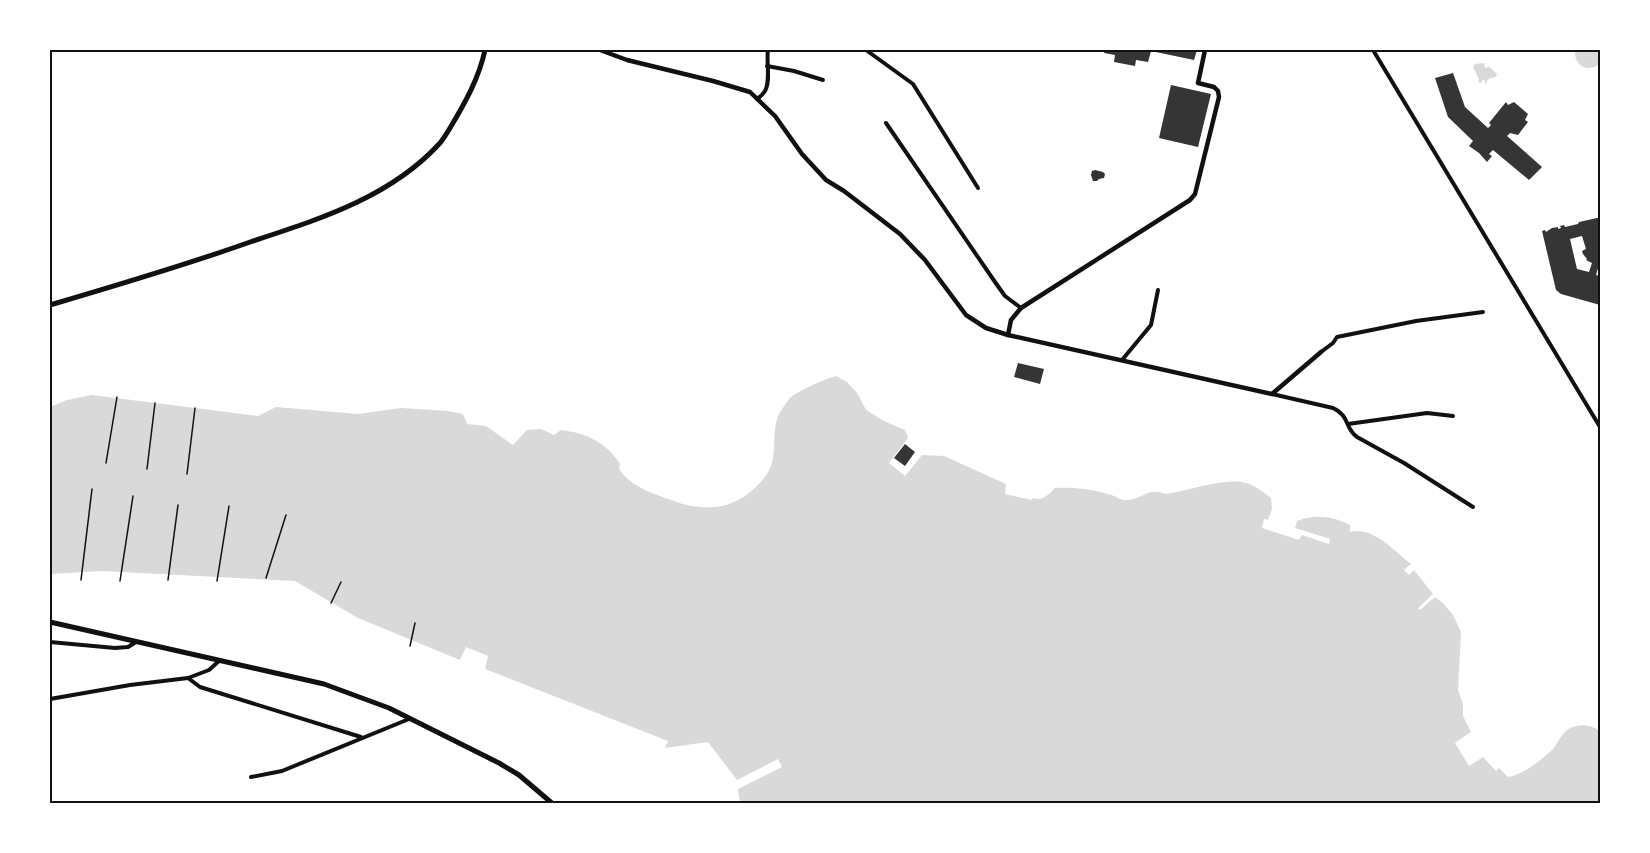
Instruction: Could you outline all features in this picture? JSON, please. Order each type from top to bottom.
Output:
[{"type":"main road","points":[[50,305],[198,260],[308,223],[366,198],[398,178],[441,142],[465,104],[483,61],[485,50]]},
{"type":"main road","points":[[50,621],[324,684],[389,708],[510,769],[553,804]]},
{"type":"street","points":[[600,50],[627,60],[750,92],[775,116],[802,154],[826,180],[900,234],[925,260],[966,315],[986,328],[1008,335],[1333,408],[1341,412],[1351,433],[1404,463],[1473,507]]},
{"type":"street","points":[[757,99],[765,91],[768,77],[768,50]]},
{"type":"street","points":[[866,50],[913,84],[978,188]]},
{"type":"street","points":[[1008,335],[1011,320],[1021,308],[1154,224],[1195,195],[1218,97],[1218,91],[1214,87],[1198,83],[1205,50]]},
{"type":"street","points":[[1373,50],[1600,427]]},
{"type":"street","points":[[767,66],[823,80]]},
{"type":"street","points":[[886,123],[994,282],[1005,296],[1021,308]]},
{"type":"street","points":[[1122,360],[1151,325],[1158,290]]},
{"type":"street","points":[[1272,394],[1334,343],[1337,337],[1416,321],[1483,312]]},
{"type":"street","points":[[1348,424],[1427,413],[1453,416]]},
{"type":"street","points":[[50,642],[115,648],[128,647],[137,641]]},
{"type":"street","points":[[50,699],[130,685],[188,678],[209,670],[219,661]]},
{"type":"street","points":[[188,678],[200,687],[361,737]]},
{"type":"street","points":[[251,777],[282,771],[410,718]]},
{"type":"path","points":[[106,462],[117,397]]},
{"type":"path","points":[[147,469],[155,403]]},
{"type":"path","points":[[187,474],[195,408]]},
{"type":"path","points":[[81,580],[92,489]]},
{"type":"path","points":[[50,517],[51,496]]},
{"type":"path","points":[[120,581],[133,496]]},
{"type":"path","points":[[168,580],[178,505]]},
{"type":"path","points":[[218,581],[230,506]]},
{"type":"path","points":[[266,578],[286,515]]},
{"type":"path","points":[[331,603],[341,582]]},
{"type":"path","points":[[410,646],[415,623]]},
{"type":"shaded area","points":[[1575,50],[1600,50],[1600,64],[1590,68],[1582,66],[1575,56]]},
{"type":"shaded area","points":[[1484,63],[1485,68],[1488,66],[1497,74],[1496,77],[1488,79],[1486,84],[1483,79],[1481,83],[1478,82],[1479,79],[1473,67],[1475,64]]},
{"type":"shaded area","points":[[836,376],[847,382],[857,393],[866,410],[905,430],[908,438],[889,463],[905,476],[922,455],[944,456],[1006,484],[1005,494],[1032,500],[1045,497],[1055,488],[1090,490],[1131,500],[1153,492],[1165,494],[1214,484],[1242,482],[1254,486],[1271,498],[1272,509],[1268,520],[1264,519],[1262,528],[1299,540],[1302,535],[1329,544],[1330,539],[1295,528],[1297,521],[1311,517],[1324,517],[1350,525],[1350,532],[1359,531],[1375,536],[1411,564],[1404,570],[1409,575],[1414,570],[1433,594],[1418,608],[1420,610],[1435,597],[1453,615],[1461,632],[1458,690],[1463,704],[1463,716],[1471,732],[1455,743],[1469,766],[1483,757],[1496,771],[1499,768],[1508,777],[1532,766],[1554,748],[1562,735],[1570,728],[1583,725],[1592,727],[1600,731],[1600,803],[740,803],[738,789],[782,767],[778,759],[737,780],[708,742],[665,748],[668,741],[485,669],[488,656],[466,647],[460,660],[358,618],[295,581],[102,571],[50,574],[50,407],[67,400],[92,395],[258,416],[276,407],[358,414],[401,408],[448,411],[463,414],[467,424],[486,426],[513,445],[527,430],[541,429],[554,435],[561,430],[579,433],[602,444],[620,464],[619,469],[636,485],[679,503],[709,507],[722,506],[740,499],[762,481],[771,466],[777,419],[787,402],[800,391]]},
{"type":"building","points":[[1105,50],[1197,50],[1194,60],[1151,51],[1148,62],[1136,60],[1135,66],[1114,62],[1115,55],[1104,53]]},
{"type":"building","points":[[1453,73],[1465,107],[1488,128],[1491,125],[1489,123],[1506,102],[1508,105],[1514,102],[1528,114],[1525,120],[1528,122],[1518,135],[1510,133],[1507,136],[1542,167],[1529,180],[1493,150],[1487,162],[1469,146],[1473,141],[1448,117],[1435,78]]},
{"type":"building","points":[[1171,85],[1211,94],[1198,147],[1159,138]]},
{"type":"building","points":[[1095,170],[1103,172],[1104,178],[1093,181],[1091,175]]},
{"type":"building","points":[[1600,218],[1600,265],[1596,275],[1600,276],[1600,305],[1561,294],[1556,290],[1542,231],[1546,232],[1552,228],[1558,227],[1558,229],[1561,228],[1560,226],[1565,227]],"holes":[[[1582,236],[1586,249],[1582,251],[1586,260],[1592,263],[1589,272],[1577,269],[1570,239]]]},
{"type":"building","points":[[1018,363],[1044,369],[1040,384],[1014,377]]},
{"type":"building","points":[[905,444],[915,452],[905,466],[894,458]]}]
